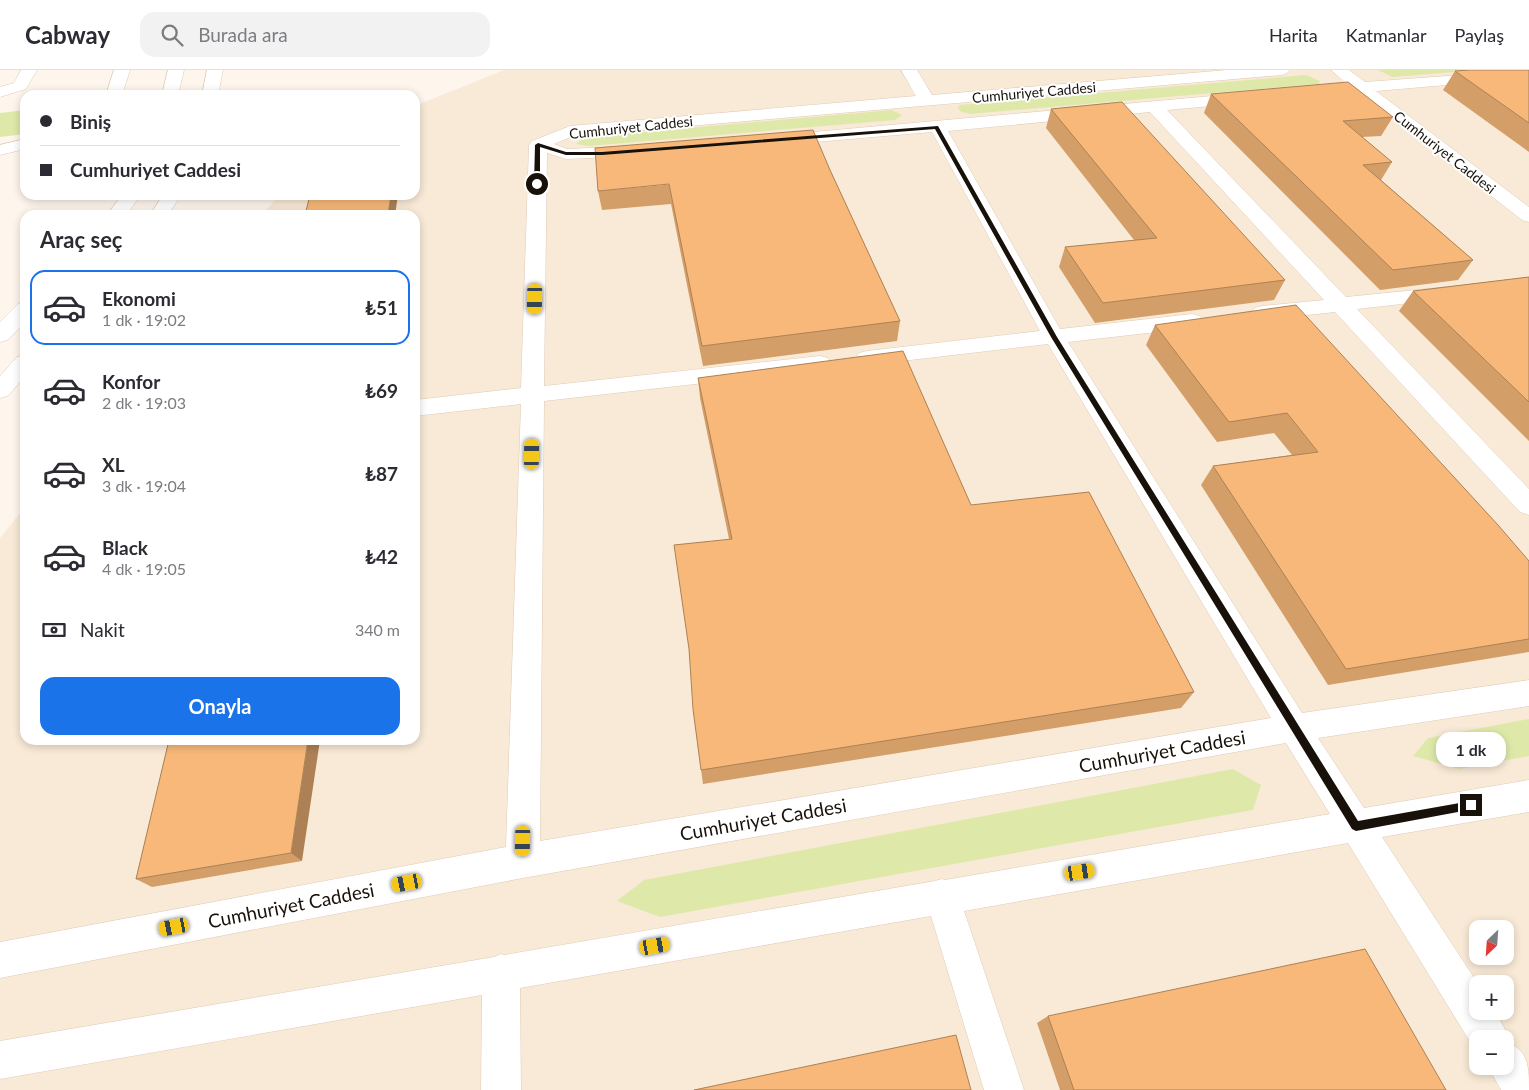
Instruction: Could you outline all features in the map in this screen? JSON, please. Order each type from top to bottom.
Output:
[{"type":"street","points":[[0,92],[20,86],[29,70]]},
{"type":"street","points":[[116,90],[122,70]]},
{"type":"street","points":[[171,90],[176,70]]},
{"type":"street","points":[[211,90],[215,70]]},
{"type":"street","points":[[910,70],[927,101]]},
{"type":"street","name":"Cumhuriyet Caddesi","points":[[538,145],[570,131],[927,101],[1199,73],[1282,70]]},
{"type":"street","name":"Cumhuriyet Caddesi","points":[[1339,70],[1529,216]]},
{"type":"street","name":"Cumhuriyet Caddesi","points":[[1306,93],[1529,73]]},
{"type":"street","name":"Cumhuriyet Caddesi","points":[[760,141],[936,128],[1259,97]]},
{"type":"street","points":[[1155,107],[1529,505]]},
{"type":"street","points":[[936,128],[1054,337],[1294,728],[1485,1030]]},
{"type":"street","points":[[0,150],[20,145]]},
{"type":"street","points":[[523,861],[538,145]]},
{"type":"street","name":"Cumhuriyet Caddesi","points":[[538,145],[566,154],[651,149]]},
{"type":"street","points":[[120,210],[128,200]]},
{"type":"street","points":[[1242,316],[1470,290]]},
{"type":"street","points":[[0,335],[20,315]]},
{"type":"street","points":[[420,407],[1212,319]]},
{"type":"street","points":[[0,390],[20,368]]},
{"type":"street","name":"Cumhuriyet Caddesi","points":[[0,960],[523,861],[1294,728],[1529,694]]},
{"type":"street","points":[[0,1060],[1529,796]]},
{"type":"street","points":[[942,896],[1004,1090]]},
{"type":"street","points":[[501,1090],[502,972]]},
{"type":"street","points":[[1513,1075],[1523,1090]]},
{"type":"shaded area","points":[[504,70],[1529,70],[1529,1090],[0,1090],[0,538],[20,513],[20,745],[420,745],[420,210],[266,210],[275,200],[420,200],[420,104]]},
{"type":"green space","points":[[1378,70],[1480,70],[1392,77]]},
{"type":"green space","points":[[1306,75],[1320,81],[1319,84],[970,114],[958,109],[959,105]]},
{"type":"green space","points":[[892,110],[902,115],[895,120],[589,146],[576,144],[585,137]]},
{"type":"green space","points":[[20,111],[20,135],[0,137],[0,113]]},
{"type":"green space","points":[[1529,719],[1529,756],[1459,769],[1413,756],[1428,738]]},
{"type":"green space","points":[[1233,769],[1261,785],[1253,810],[660,917],[617,901],[644,880]]},
{"type":"building","points":[[1529,70],[1529,123],[1455,71]]},
{"type":"building","points":[[1348,82],[1393,117],[1343,121],[1392,162],[1363,165],[1473,260],[1393,270],[1211,94]]},
{"type":"building","points":[[1122,102],[1285,280],[1103,303],[1065,247],[1157,238],[1051,109]]},
{"type":"building","points":[[813,130],[900,321],[702,346],[669,184],[598,191],[595,148]]},
{"type":"building","points":[[309,200],[390,200],[389,210],[306,210]]},
{"type":"building","points":[[1529,277],[1529,402],[1413,291]]},
{"type":"building","points":[[1296,305],[1529,561],[1529,639],[1346,669],[1213,466],[1318,452],[1287,413],[1229,422],[1155,325]]},
{"type":"building","points":[[903,351],[971,505],[1089,492],[1194,692],[701,770],[693,709],[689,649],[674,545],[732,539],[698,378]]},
{"type":"building","points":[[168,745],[307,745],[291,853],[136,879]]},
{"type":"building","points":[[1365,949],[1446,1090],[1074,1090],[1048,1016]]},
{"type":"building","points":[[956,1035],[971,1090],[694,1090]]},
{"type":"route","points":[[537,184],[538,145],[566,154],[602,153],[936,128],[1054,337],[1356,826],[1471,805]]}]
